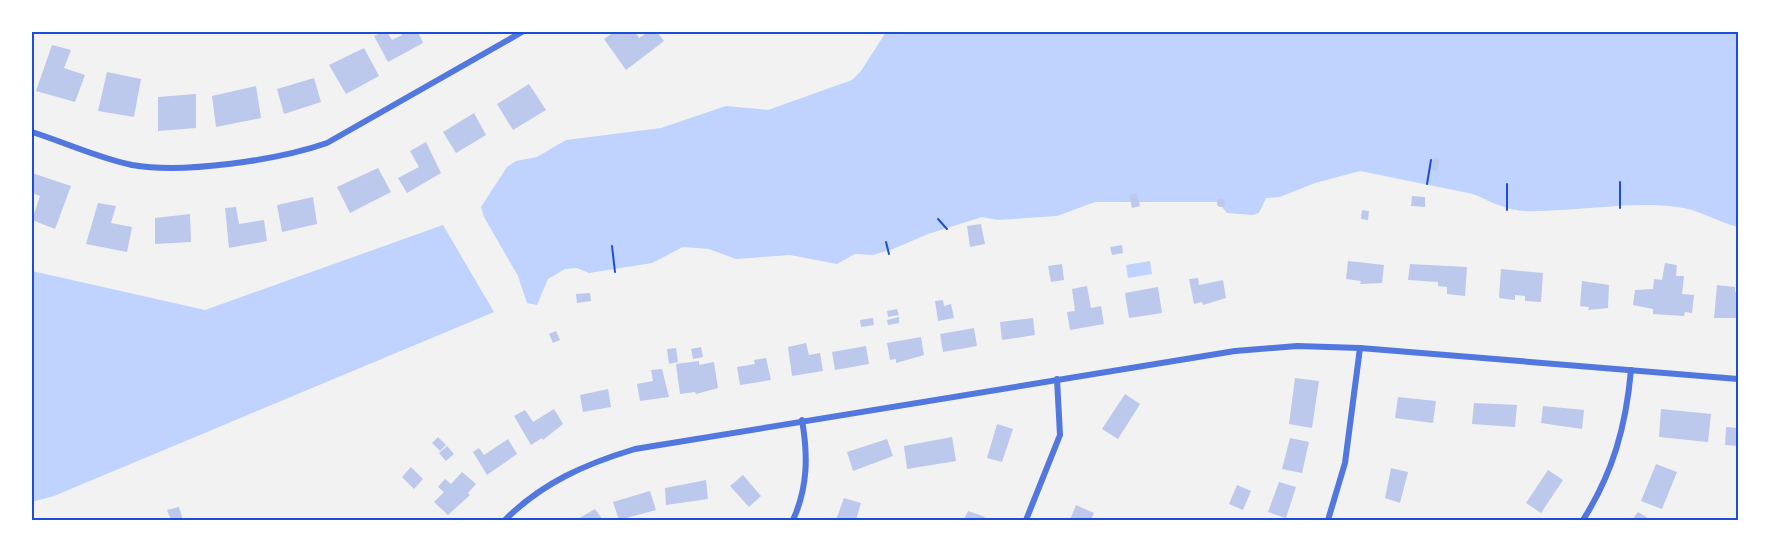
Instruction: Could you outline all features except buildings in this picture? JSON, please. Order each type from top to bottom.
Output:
[{"type":"street","points":[[32,132],[131,164],[161,168],[294,154],[327,143],[522,32]]},
{"type":"street","points":[[505,520],[556,480],[609,457],[661,443],[1235,351],[1297,346],[1359,348],[1738,379]]},
{"type":"street","points":[[1328,520],[1345,463],[1359,348]]},
{"type":"street","points":[[1583,520],[1604,485],[1618,451],[1631,370]]},
{"type":"street","points":[[1026,520],[1060,435],[1057,379]]},
{"type":"street","points":[[793,520],[802,494],[806,469],[802,420]]},
{"type":"path","points":[[1427,184],[1431,160]]},
{"type":"path","points":[[1620,182],[1620,208]]},
{"type":"path","points":[[1507,184],[1507,210]]},
{"type":"path","points":[[938,219],[946,229]]},
{"type":"path","points":[[886,242],[889,254]]},
{"type":"path","points":[[612,246],[615,272]]},
{"type":"water","points":[[886,32],[1738,32],[1738,227],[1693,210],[1663,206],[1634,205],[1522,211],[1510,209],[1473,194],[1360,171],[1315,183],[1280,197],[1266,198],[1259,213],[1253,215],[1227,213],[1218,202],[1095,202],[1057,216],[998,220],[982,217],[873,255],[855,254],[837,264],[790,255],[736,259],[709,249],[683,247],[652,263],[589,273],[577,268],[565,269],[548,279],[537,305],[527,303],[518,276],[484,217],[481,207],[507,167],[516,161],[537,157],[566,140],[661,128],[726,106],[768,110],[852,80],[861,71]]},
{"type":"water","points":[[443,225],[494,312],[54,496],[32,502],[32,271],[205,310]]},
{"type":"water","points":[[1150,261],[1152,274],[1128,278],[1126,265]]}]
